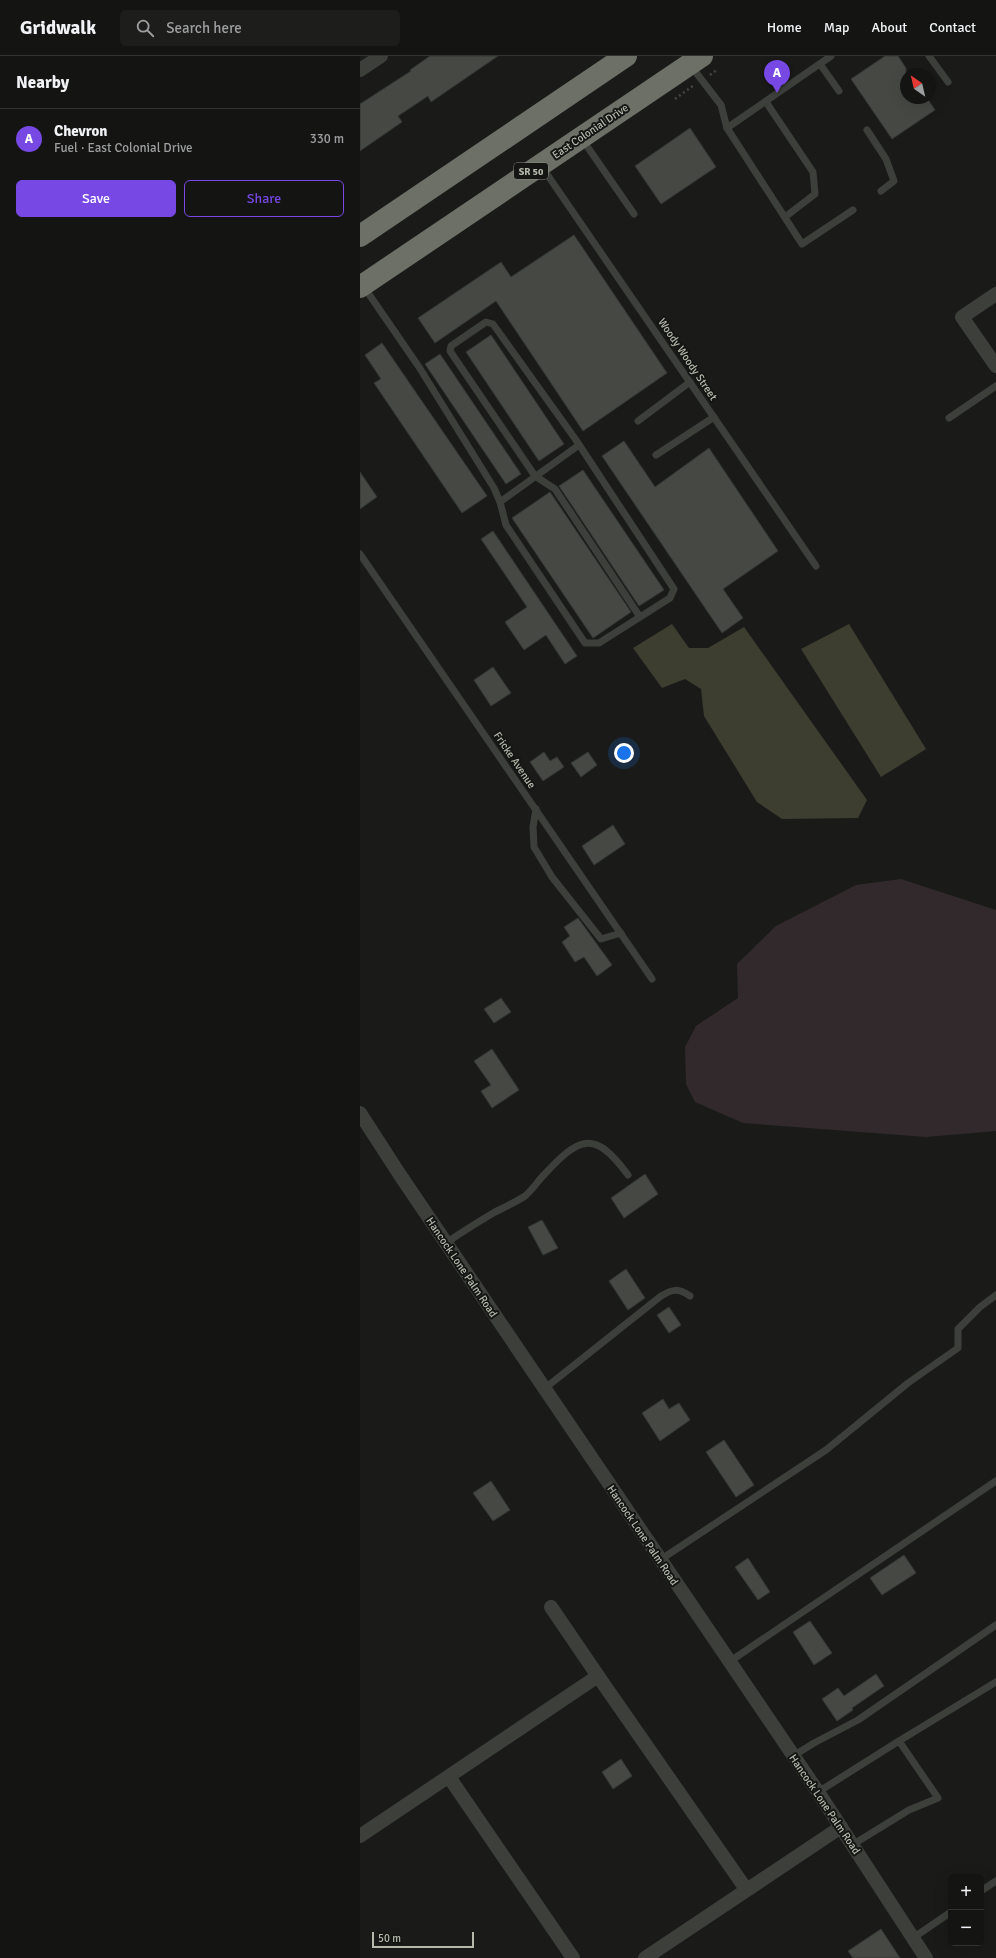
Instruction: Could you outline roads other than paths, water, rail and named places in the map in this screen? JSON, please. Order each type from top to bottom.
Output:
[{"type":"highway","points":[[360,236],[626,56]]},
{"type":"highway","name":"East Colonial Drive","points":[[362,286],[580,138],[693,59]]},
{"type":"street","points":[[360,70],[381,56]]},
{"type":"street","points":[[996,294],[962,317],[996,366]]},
{"type":"street","name":"Hancock Lone Palm Road","points":[[360,1113],[544,1389],[818,1792],[926,1958]]},
{"type":"street","points":[[551,1607],[746,1889]]},
{"type":"street","points":[[360,1836],[598,1676]]},
{"type":"street","points":[[449,1777],[573,1958]]},
{"type":"street","points":[[645,1958],[746,1889],[841,1828]]},
{"type":"lane","points":[[727,128],[830,56]]},
{"type":"lane","points":[[929,56],[948,82]]},
{"type":"lane","points":[[693,59],[701,81],[721,105],[727,128],[802,244],[853,210]]},
{"type":"lane","points":[[820,64],[839,91]]},
{"type":"lane","points":[[766,102],[813,172],[815,194],[785,217]]},
{"type":"lane","points":[[867,130],[886,159],[894,181],[880,191]]},
{"type":"lane","points":[[580,138],[634,214]]},
{"type":"lane","name":"Woody Woody Street","points":[[540,164],[816,566]]},
{"type":"lane","points":[[362,286],[419,367],[494,488],[500,502],[506,525],[585,644],[599,643],[670,598],[674,589],[579,445],[493,324],[486,322],[451,346],[450,351],[534,476],[555,489],[640,617]]},
{"type":"lane","points":[[638,421],[690,382]]},
{"type":"lane","points":[[949,418],[996,386]]},
{"type":"lane","points":[[656,456],[714,417]]},
{"type":"lane","points":[[500,502],[579,445]]},
{"type":"lane","name":"Fricke Avenue","points":[[360,554],[652,979]]},
{"type":"lane","points":[[536,809],[533,827],[534,847],[552,877],[601,939],[621,933]]},
{"type":"lane","points":[[446,1243],[467,1228],[525,1196],[556,1162],[574,1146],[591,1142],[604,1147],[615,1157],[628,1175]]},
{"type":"lane","points":[[544,1389],[661,1296],[671,1290],[680,1290],[690,1296]]},
{"type":"lane","points":[[660,1560],[826,1450],[908,1383],[958,1348],[958,1329],[980,1307],[996,1295]]},
{"type":"lane","points":[[729,1662],[995,1483]]},
{"type":"lane","points":[[793,1756],[858,1720],[996,1625]]},
{"type":"lane","points":[[818,1792],[996,1682]]},
{"type":"lane","points":[[852,1845],[909,1810],[938,1798],[899,1741]]},
{"type":"lane","points":[[984,1889],[996,1881]]},
{"type":"lane","points":[[913,1938],[948,1914]]},
{"type":"place","name":"Chevron","points":[[777,93]]}]
